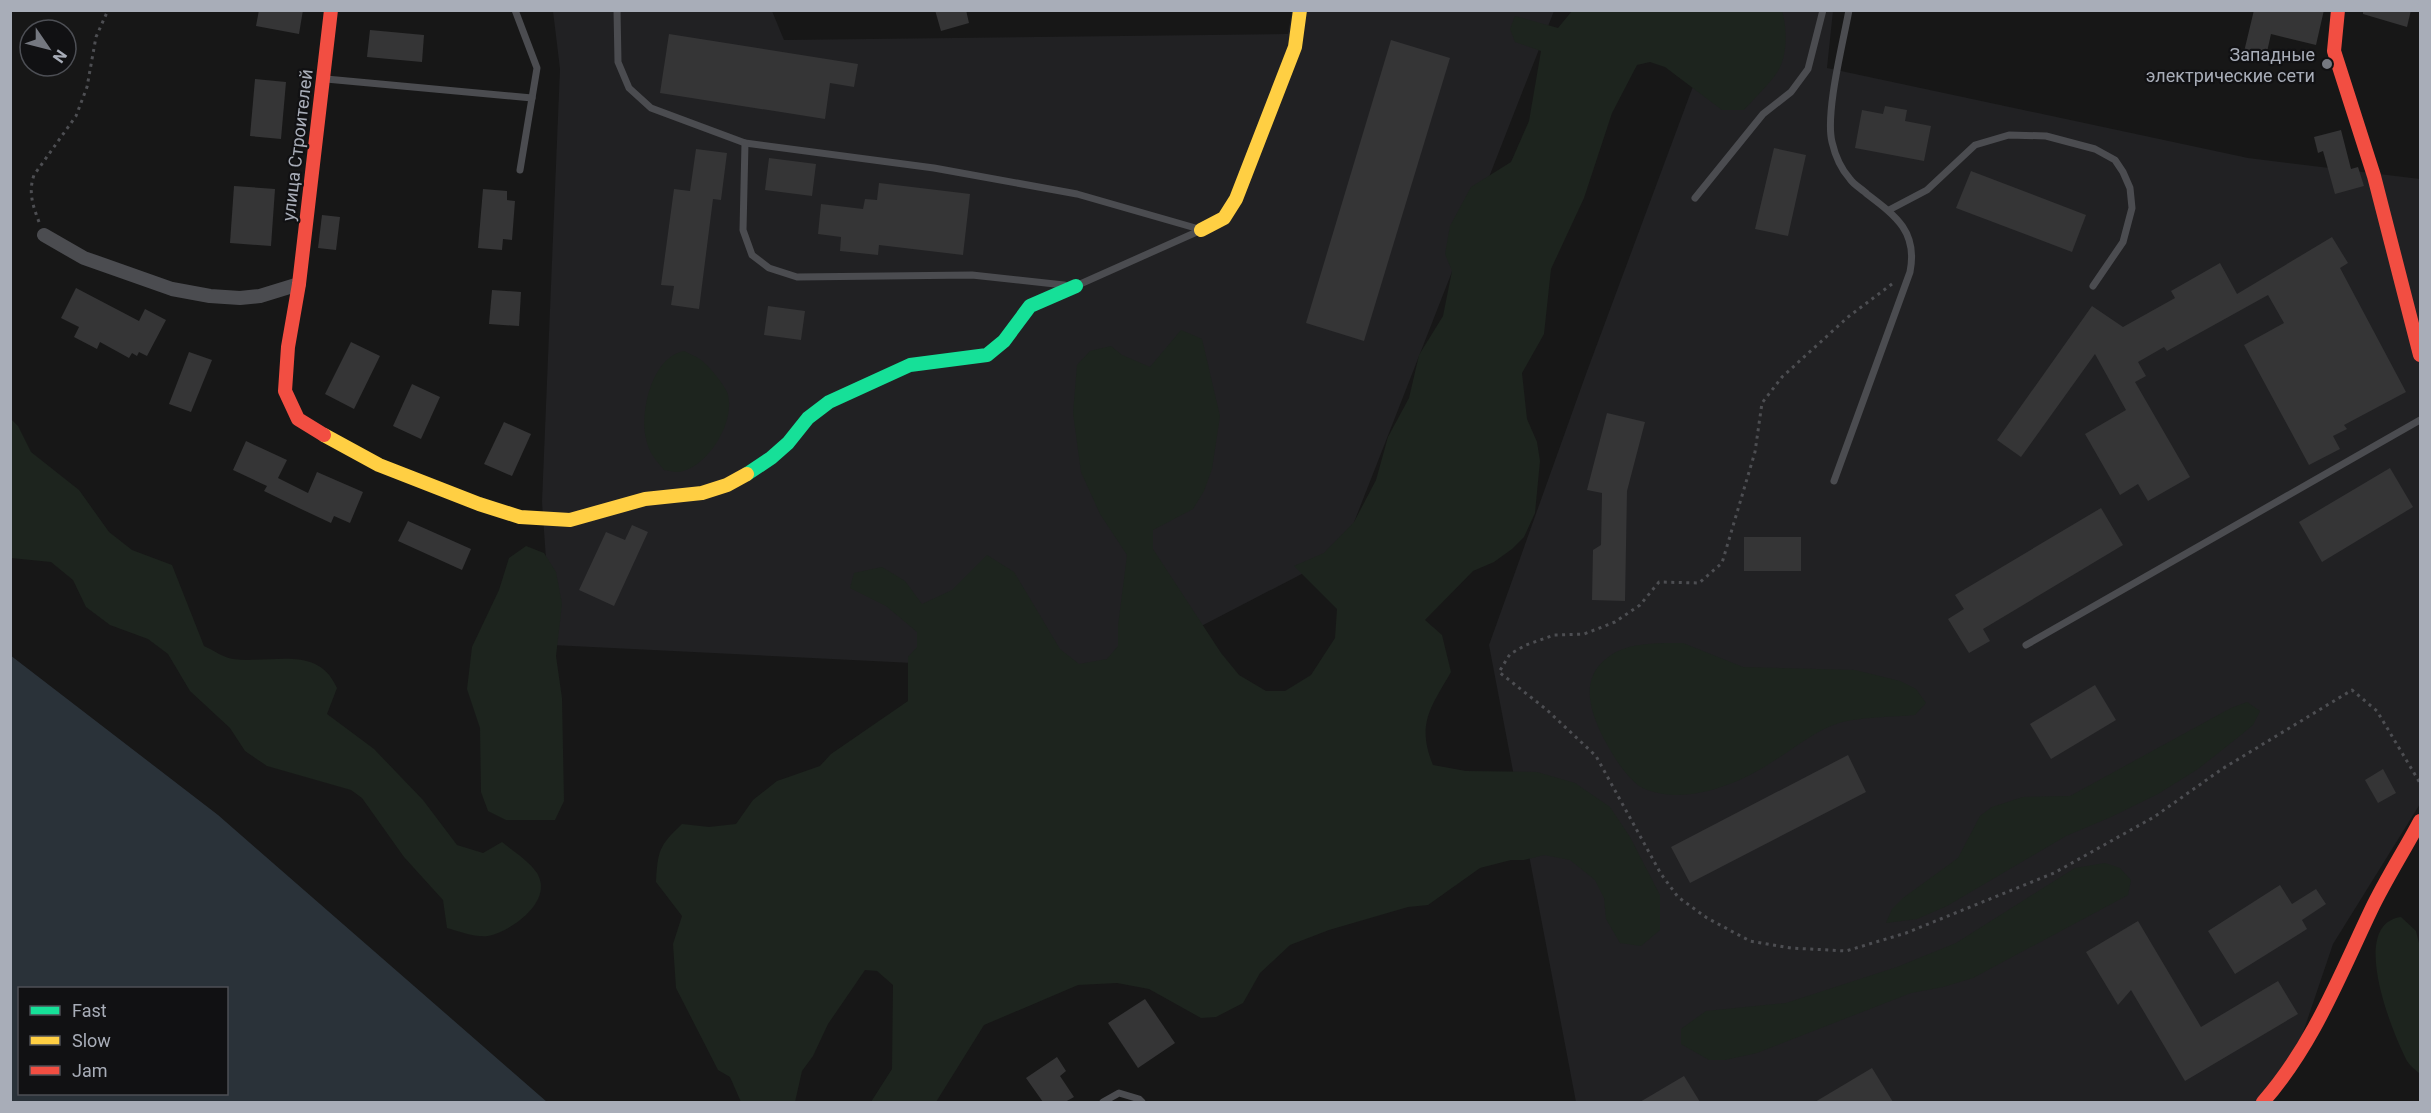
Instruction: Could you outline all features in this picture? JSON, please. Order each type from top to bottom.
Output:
[{"type":"street","name":"улица Строителей","points":[[331,10],[299,284],[288,347],[285,391],[298,419],[379,465],[479,504],[520,517],[570,520],[645,499],[702,493],[727,485],[771,458],[808,418],[829,402],[910,365],[987,355],[1004,341],[1030,306],[1076,286]]},
{"type":"street","points":[[1201,230],[1224,218],[1236,199],[1295,47],[1300,10]]},
{"type":"street","points":[[2338,10],[2334,51],[2374,176],[2421,355]]},
{"type":"street","points":[[44,235],[84,258],[172,289],[240,298],[260,296],[299,284]]},
{"type":"street","points":[[2263,1102],[2291,1068],[2321,1016],[2374,904],[2421,821]]},
{"type":"lane","points":[[515,10],[537,68],[520,170]]},
{"type":"lane","points":[[617,10],[618,62],[629,88],[651,108],[745,143],[934,168],[1077,194],[1201,230]]},
{"type":"lane","points":[[1695,198],[1763,114],[1791,92],[1808,69],[1823,10]]},
{"type":"lane","points":[[1834,482],[1910,272],[1913,257],[1911,242],[1903,226],[1889,210],[1851,181],[1839,162],[1832,142],[1829,123],[1849,10]]},
{"type":"lane","points":[[323,78],[532,98]]},
{"type":"lane","points":[[1889,210],[1927,190],[1975,145],[2009,135],[2046,136],[2095,149],[2115,160],[2123,172],[2130,188],[2132,208],[2123,242],[2093,286]]},
{"type":"lane","points":[[745,143],[743,231],[752,255],[769,268],[797,277],[972,275],[1076,286],[1201,230]]},
{"type":"lane","points":[[2026,645],[2421,420]]},
{"type":"lane","points":[[1103,1102],[1119,1093],[1142,1102]]},
{"type":"path","points":[[44,235],[33,204],[31,185],[34,175],[76,116],[87,87],[96,37],[108,10]]},
{"type":"path","points":[[1910,272],[1880,291],[1848,318],[1782,377],[1762,403],[1755,452],[1722,563],[1699,583],[1659,582],[1640,605],[1615,622],[1584,634],[1554,635],[1526,645],[1510,654],[1499,672],[1547,710],[1596,756],[1661,874],[1678,897],[1707,918],[1750,941],[1791,948],[1846,951],[1878,943],[2054,873],[2154,817],[2222,769],[2352,690],[2377,711],[2421,783]]},
{"type":"shaded area","points":[[553,11],[772,11],[784,40],[1288,34],[1292,11],[1554,11],[1342,553],[1111,673],[552,645],[542,502],[560,69]]},
{"type":"shaded area","points":[[1572,11],[1782,11],[1786,33],[1784,57],[1778,71],[1744,110],[1722,110],[1665,67],[1650,62],[1637,65],[1612,113],[1584,198],[1551,269],[1544,334],[1522,373],[1527,419],[1537,442],[1540,461],[1535,513],[1524,537],[1512,549],[1494,562],[1473,571],[1425,620],[1442,635],[1451,672],[1428,716],[1426,738],[1433,765],[1466,771],[1537,772],[1575,783],[1610,807],[1630,837],[1660,895],[1660,930],[1641,946],[1620,943],[1606,919],[1604,898],[1595,880],[1570,860],[1544,855],[1524,860],[1511,860],[1480,868],[1428,905],[1408,907],[1329,930],[1290,945],[1260,973],[1243,1003],[1216,1017],[1201,1018],[1149,989],[1117,983],[1078,985],[984,1025],[936,1102],[871,1102],[892,1069],[893,985],[877,971],[865,970],[828,1024],[813,1056],[802,1071],[795,1102],[741,1102],[730,1077],[718,1070],[676,988],[673,944],[682,916],[656,882],[659,855],[664,844],[682,824],[709,827],[736,824],[753,800],[777,781],[820,766],[831,754],[908,701],[908,657],[917,647],[917,632],[886,606],[850,588],[854,573],[882,567],[905,581],[922,604],[952,590],[987,555],[1014,572],[1060,649],[1079,664],[1107,659],[1118,646],[1118,626],[1127,555],[1100,514],[1081,472],[1073,413],[1077,365],[1090,351],[1111,346],[1122,355],[1150,367],[1181,330],[1202,339],[1220,416],[1212,469],[1204,491],[1193,509],[1153,530],[1153,549],[1221,653],[1239,675],[1266,691],[1285,691],[1311,675],[1335,638],[1337,609],[1294,566],[1324,553],[1354,522],[1376,480],[1388,437],[1409,398],[1419,355],[1443,316],[1452,271],[1445,254],[1450,226],[1471,187],[1511,162],[1529,121],[1541,51],[1515,42],[1510,29],[1515,16],[1558,28]]},
{"type":"shaded area","points":[[1721,11],[1833,11],[1827,68],[2248,158],[2420,179],[2420,804],[2333,944],[2291,1068],[2263,1102],[1576,1102],[1489,645],[1586,374]]},
{"type":"shaded area","points":[[684,351],[699,359],[712,370],[725,388],[729,403],[725,427],[711,450],[693,467],[676,472],[664,470],[650,452],[646,438],[645,414],[656,374],[673,355]]},
{"type":"shaded area","points":[[11,419],[18,426],[31,452],[79,490],[109,532],[132,550],[172,565],[204,646],[233,659],[293,659],[318,666],[329,674],[337,688],[327,714],[374,749],[423,800],[457,845],[483,853],[502,842],[530,864],[541,884],[540,894],[528,913],[508,928],[488,936],[473,935],[447,928],[443,900],[404,857],[362,798],[351,790],[267,766],[245,751],[230,728],[190,691],[168,654],[148,639],[110,625],[86,607],[73,580],[51,562],[11,558]]},
{"type":"shaded area","points":[[526,546],[544,553],[556,572],[562,604],[556,656],[562,698],[564,801],[555,820],[506,820],[488,811],[481,792],[480,728],[467,689],[472,647],[499,590],[509,558]]},
{"type":"shaded area","points":[[1683,643],[1743,667],[1855,670],[1900,681],[1916,689],[1926,703],[1915,715],[1856,720],[1830,726],[1761,769],[1725,786],[1687,795],[1656,792],[1642,788],[1633,781],[1611,752],[1594,715],[1590,692],[1591,681],[1604,660],[1616,652],[1632,646]]},
{"type":"shaded area","points":[[10,655],[218,815],[547,1102],[11,1102]]},
{"type":"shaded area","points":[[2247,702],[2260,711],[2253,725],[2198,769],[2158,794],[2066,836],[1947,906],[1917,919],[1886,923],[1892,909],[1903,898],[1958,858],[1980,816],[1992,807],[2023,797],[2070,796],[2231,708]]},
{"type":"shaded area","points":[[2105,863],[2120,868],[2131,880],[2128,895],[1973,978],[1911,993],[1757,1053],[1725,1060],[1709,1060],[1681,1044],[1681,1029],[1706,1011],[1786,1003],[1897,967],[1956,943],[2075,868]]},
{"type":"shaded area","points":[[2401,917],[2416,931],[2420,947],[2420,1074],[2407,1061],[2400,1047],[2378,981],[2377,938],[2385,924]]},
{"type":"building","points":[[259,10],[303,10],[299,34],[256,26]]},
{"type":"building","points":[[935,10],[966,10],[969,23],[941,31]]},
{"type":"building","points":[[2254,10],[2324,10],[2316,45],[2271,34],[2265,61],[2243,56]]},
{"type":"building","points":[[2363,10],[2411,10],[2407,27],[2363,14]]},
{"type":"building","points":[[370,30],[424,35],[422,62],[367,57]]},
{"type":"building","points":[[669,34],[858,64],[854,87],[830,83],[825,119],[660,93]]},
{"type":"building","points":[[1391,40],[1450,58],[1364,341],[1306,323]]},
{"type":"building","points":[[255,79],[286,82],[281,139],[250,136]]},
{"type":"building","points":[[1885,106],[1907,110],[1905,121],[1931,126],[1924,161],[1855,148],[1862,110],[1883,114]]},
{"type":"building","points":[[2341,130],[2351,169],[2358,167],[2364,186],[2335,194],[2323,151],[2318,153],[2314,137]]},
{"type":"building","points":[[1774,148],[1806,155],[1788,236],[1755,229]]},
{"type":"building","points":[[696,149],[727,153],[721,200],[713,199],[699,309],[671,305],[674,286],[661,285],[674,189],[690,191]]},
{"type":"building","points":[[769,158],[816,164],[812,196],[765,190]]},
{"type":"building","points":[[1971,171],[2086,215],[2072,252],[1956,208]]},
{"type":"building","points":[[879,183],[970,194],[963,255],[879,245],[878,255],[840,251],[841,237],[818,234],[821,204],[863,209],[865,199],[877,200]]},
{"type":"building","points":[[234,186],[275,189],[271,246],[230,243]]},
{"type":"building","points":[[483,189],[507,191],[507,200],[515,201],[512,240],[503,239],[502,250],[478,248]]},
{"type":"building","points":[[322,215],[340,217],[336,250],[318,248]]},
{"type":"building","points":[[2332,237],[2348,263],[2340,268],[2406,392],[2344,425],[2347,429],[2333,436],[2340,449],[2309,465],[2244,345],[2284,323],[2268,295],[2167,351],[2164,347],[2138,362],[2146,376],[2135,382],[2190,477],[2148,501],[2138,484],[2120,495],[2085,434],[2126,410],[2095,354],[2021,457],[1997,440],[2092,306],[2123,327],[2175,298],[2171,291],[2220,263],[2237,294]]},
{"type":"building","points":[[76,288],[139,321],[145,309],[166,320],[147,356],[139,352],[137,356],[132,353],[129,358],[100,342],[97,349],[74,337],[79,327],[61,318]]},
{"type":"building","points":[[492,290],[521,292],[519,326],[489,324]]},
{"type":"building","points":[[768,306],[805,311],[801,340],[764,335]]},
{"type":"building","points":[[351,342],[380,356],[354,409],[325,394]]},
{"type":"building","points":[[189,352],[212,360],[191,412],[169,404]]},
{"type":"building","points":[[412,384],[440,397],[421,439],[393,426]]},
{"type":"building","points":[[1607,413],[1645,422],[1627,491],[1625,601],[1592,600],[1593,550],[1601,545],[1602,493],[1587,490]]},
{"type":"building","points":[[504,422],[531,434],[512,476],[484,464]]},
{"type":"building","points":[[246,441],[287,460],[278,478],[308,493],[317,472],[363,492],[350,523],[334,516],[331,523],[264,491],[267,486],[233,470]]},
{"type":"building","points":[[2390,468],[2413,507],[2322,562],[2299,522]]},
{"type":"building","points":[[2101,508],[2123,545],[1983,629],[1990,641],[1969,653],[1948,619],[1964,609],[1955,595]]},
{"type":"building","points":[[408,521],[471,549],[462,570],[398,541]]},
{"type":"building","points":[[632,525],[648,532],[614,606],[579,590],[606,532],[625,540]]},
{"type":"building","points":[[1744,537],[1801,537],[1801,571],[1744,571]]},
{"type":"building","points":[[2095,685],[2116,720],[2051,759],[2030,724]]},
{"type":"building","points":[[1848,755],[1866,792],[1690,883],[1671,847]]},
{"type":"building","points":[[2383,769],[2396,793],[2378,803],[2365,780]]},
{"type":"building","points":[[2280,885],[2292,904],[2316,889],[2326,904],[2302,920],[2307,929],[2235,974],[2208,931]]},
{"type":"building","points":[[2138,921],[2201,1027],[2278,981],[2298,1014],[2185,1081],[2131,990],[2118,1005],[2086,952]]},
{"type":"building","points":[[1145,999],[1175,1043],[1138,1068],[1108,1023]]},
{"type":"building","points":[[1057,1057],[1066,1071],[1060,1076],[1074,1097],[1065,1102],[1043,1102],[1026,1078]]},
{"type":"building","points":[[1872,1068],[1893,1102],[1815,1102]]},
{"type":"building","points":[[1684,1076],[1700,1102],[1640,1102]]},
{"type":"traffic: fast","points":[[747,474],[771,458],[788,443],[808,418],[829,402],[910,365],[987,355],[1004,341],[1030,306],[1076,286]]},
{"type":"traffic: slow","points":[[1201,230],[1224,218],[1236,199],[1295,47],[1300,10]]},
{"type":"traffic: slow","points":[[324,435],[379,465],[479,504],[520,517],[570,520],[645,499],[702,493],[727,485],[747,474]]},
{"type":"traffic: jam","points":[[324,435],[298,419],[285,391],[288,347],[299,284],[331,10]]},
{"type":"traffic: jam","points":[[2338,10],[2334,51],[2374,176],[2420,355]]},
{"type":"traffic: jam","points":[[2263,1102],[2281,1080],[2311,1034],[2377,899],[2420,821]]},
{"type":"place","name":"Западные электрические сети","points":[[2327,64]]}]
